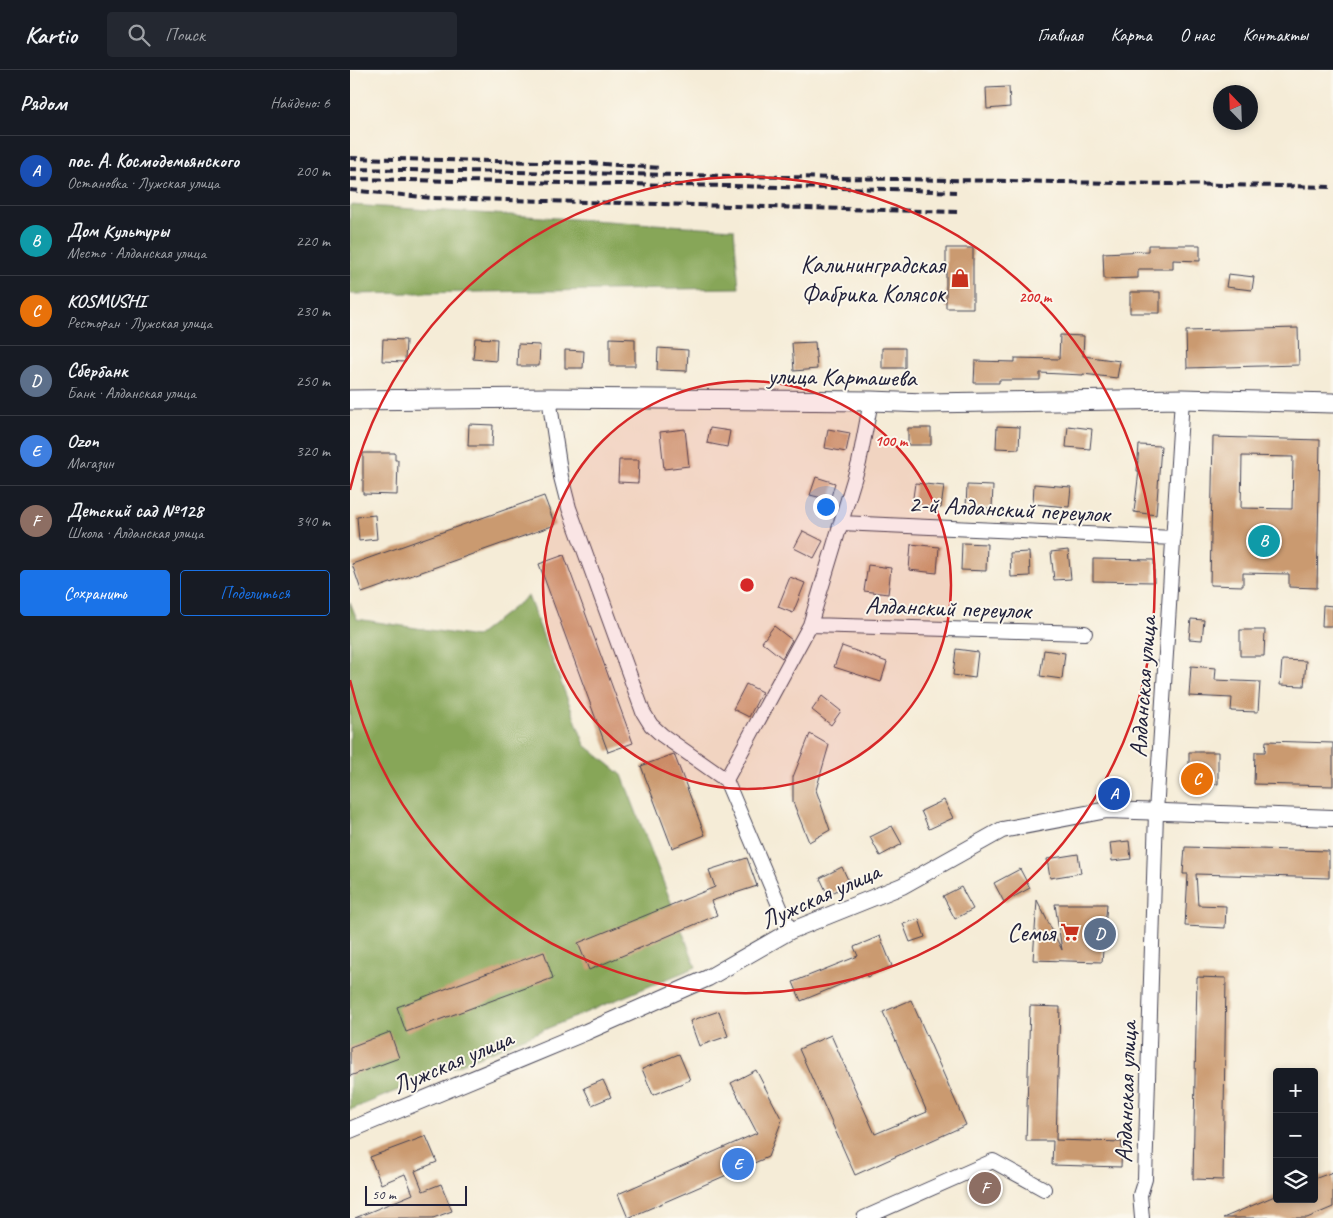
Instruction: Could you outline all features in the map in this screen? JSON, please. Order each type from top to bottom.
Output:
[{"type":"main road","name":"улица Карташева","points":[[350,400],[549,398],[925,403],[1182,398],[1333,403]]},
{"type":"street","points":[[549,398],[561,477],[569,508],[643,712],[651,725],[657,730],[726,780],[790,931]]},
{"type":"street","name":"Алданская улица","points":[[1142,1218],[1140,1195],[1145,1179],[1156,812],[1182,398]]},
{"type":"street","points":[[726,780],[810,624],[859,463],[871,401]]},
{"type":"street","name":"2-й Алданский переулок","points":[[842,523],[1174,538]]},
{"type":"street","name":"Алданский переулок","points":[[810,624],[1085,634]]},
{"type":"street","name":"Лужская улица","points":[[350,1130],[586,1032],[708,978],[790,931],[902,886],[1002,830],[1107,810],[1333,818]]},
{"type":"street","points":[[864,1218],[993,1162],[1044,1189]]},
{"type":"green space","points":[[350,205],[734,229],[739,288],[350,294]]},
{"type":"green space","points":[[528,596],[585,745],[622,775],[696,967],[350,1110],[350,602],[357,619],[476,637]]},
{"type":"building","points":[[1009,87],[1010,107],[987,109],[986,88]]},
{"type":"building","points":[[1148,245],[1200,245],[1200,261],[1173,260],[1173,269],[1138,269],[1138,278],[1104,279],[1103,253],[1148,251]]},
{"type":"building","name":"Калининградская Фабрика Колясок","points":[[946,248],[973,248],[973,308],[946,308]]},
{"type":"building","points":[[1228,274],[1254,277],[1252,290],[1226,287]]},
{"type":"building","points":[[1130,292],[1160,292],[1160,313],[1130,313]]},
{"type":"building","points":[[1298,328],[1299,365],[1187,368],[1186,331]]},
{"type":"building","points":[[1060,335],[1084,336],[1083,356],[1120,361],[1117,378],[1083,374],[1040,373],[1040,380],[999,380],[999,383],[974,383],[975,361],[1015,362],[1015,358],[1059,359]]},
{"type":"building","points":[[475,338],[497,339],[496,361],[473,359]]},
{"type":"building","points":[[610,338],[635,339],[635,366],[610,366]]},
{"type":"building","points":[[383,339],[406,340],[405,362],[382,361]]},
{"type":"building","points":[[815,342],[817,369],[794,371],[792,343]]},
{"type":"building","points":[[518,344],[540,345],[539,366],[517,366]]},
{"type":"building","points":[[658,348],[688,350],[687,371],[657,370]]},
{"type":"building","points":[[882,348],[905,348],[905,368],[882,368]]},
{"type":"building","points":[[565,350],[584,351],[583,368],[565,368]]},
{"type":"building","points":[[469,424],[493,425],[492,446],[468,446]]},
{"type":"building","points":[[997,426],[1020,427],[1019,449],[996,448]]},
{"type":"building","points":[[1068,426],[1092,429],[1090,449],[1066,447]]},
{"type":"building","points":[[710,428],[730,431],[727,447],[707,443]]},
{"type":"building","points":[[908,428],[931,428],[931,445],[908,445]]},
{"type":"building","points":[[685,429],[689,466],[664,469],[660,432]]},
{"type":"building","points":[[828,429],[850,433],[846,452],[825,448]]},
{"type":"building","points":[[1213,437],[1320,440],[1317,588],[1289,587],[1289,574],[1243,573],[1243,586],[1210,585]],"holes":[[[1242,456],[1293,457],[1292,509],[1241,508]]]},
{"type":"building","points":[[1139,445],[1161,446],[1156,515],[1134,512],[1139,471],[1137,471]]},
{"type":"building","points":[[363,453],[395,453],[395,460],[398,460],[397,495],[363,494]]},
{"type":"building","points":[[619,460],[639,460],[638,483],[618,482]]},
{"type":"building","points":[[816,477],[835,483],[830,500],[810,495]]},
{"type":"building","points":[[915,483],[944,486],[941,508],[912,505]]},
{"type":"building","points":[[1034,484],[1071,487],[1069,507],[1033,504]]},
{"type":"building","points":[[967,485],[993,486],[992,508],[966,508]]},
{"type":"building","points":[[544,496],[555,525],[362,593],[352,564]]},
{"type":"building","points":[[375,515],[377,539],[359,541],[357,517]]},
{"type":"building","points":[[803,531],[823,541],[814,558],[794,548]]},
{"type":"building","points":[[962,543],[987,544],[986,571],[961,570]]},
{"type":"building","points":[[911,544],[939,547],[937,573],[909,570]]},
{"type":"building","points":[[1068,550],[1071,579],[1054,580],[1051,552]]},
{"type":"building","points":[[1029,552],[1030,576],[1011,577],[1010,553]]},
{"type":"building","points":[[564,555],[633,743],[608,752],[539,564]]},
{"type":"building","points":[[1093,559],[1154,560],[1154,582],[1093,581]]},
{"type":"building","points":[[868,565],[891,568],[888,594],[864,591]]},
{"type":"building","points":[[790,577],[805,583],[793,613],[778,607]]},
{"type":"building","points":[[1323,605],[1333,606],[1333,626],[1322,626]]},
{"type":"building","points":[[1191,619],[1204,620],[1202,640],[1189,639]]},
{"type":"building","points":[[774,626],[792,640],[782,658],[762,642]]},
{"type":"building","points":[[1240,630],[1265,630],[1264,656],[1240,656]]},
{"type":"building","points":[[842,646],[887,662],[881,682],[834,667]]},
{"type":"building","points":[[956,649],[978,652],[975,678],[953,675]]},
{"type":"building","points":[[1044,650],[1065,653],[1062,679],[1040,676]]},
{"type":"building","points":[[1282,660],[1306,661],[1304,686],[1280,685]]},
{"type":"building","points":[[1191,666],[1216,668],[1215,680],[1260,682],[1258,712],[1231,711],[1232,698],[1189,696]]},
{"type":"building","points":[[746,684],[762,692],[749,717],[733,709]]},
{"type":"building","points":[[822,696],[841,711],[831,725],[812,710]]},
{"type":"building","points":[[810,734],[829,745],[816,790],[830,830],[809,842],[793,802],[793,777]]},
{"type":"building","points":[[1266,741],[1333,743],[1333,786],[1254,784],[1255,752],[1265,752]]},
{"type":"building","points":[[1189,752],[1218,752],[1218,784],[1189,784]]},
{"type":"building","points":[[674,754],[705,835],[672,848],[641,766]]},
{"type":"building","points":[[944,800],[953,818],[929,829],[921,811]]},
{"type":"building","points":[[892,826],[902,844],[880,856],[870,837]]},
{"type":"building","points":[[1129,841],[1131,859],[1112,861],[1110,843]]},
{"type":"building","points":[[1185,847],[1329,851],[1329,878],[1196,874],[1198,905],[1226,906],[1225,928],[1185,926],[1188,874],[1183,874]]},
{"type":"building","points":[[1078,854],[1081,873],[1050,878],[1047,859]]},
{"type":"building","points":[[747,858],[757,886],[711,901],[717,915],[589,970],[578,943],[715,887],[709,870]]},
{"type":"building","points":[[842,867],[850,884],[828,895],[820,878]]},
{"type":"building","points":[[1020,869],[1030,888],[1004,902],[994,883]]},
{"type":"building","points":[[961,887],[973,909],[955,919],[943,896]]},
{"type":"building","name":"Семья","points":[[1037,900],[1062,950],[1055,904],[1107,904],[1102,962],[1033,960]]},
{"type":"building","points":[[919,919],[925,937],[910,942],[903,924]]},
{"type":"building","points":[[880,936],[892,966],[867,977],[866,974],[801,1001],[793,982],[858,956],[854,947]]},
{"type":"building","points":[[544,952],[553,978],[406,1032],[397,1007]]},
{"type":"building","points":[[1197,977],[1226,978],[1223,1180],[1193,1179]]},
{"type":"building","points":[[911,1000],[966,1125],[855,1175],[799,1049],[831,1035],[875,1134],[927,1112],[883,1012]]},
{"type":"building","points":[[1030,1006],[1060,1007],[1056,1140],[1122,1142],[1121,1167],[1052,1165],[1053,1141],[1026,1141]]},
{"type":"building","points":[[719,1011],[728,1036],[699,1046],[690,1021]]},
{"type":"building","points":[[390,1032],[399,1058],[350,1076],[350,1047]]},
{"type":"building","points":[[679,1054],[690,1080],[653,1095],[642,1069]]},
{"type":"building","points":[[756,1070],[782,1120],[768,1157],[628,1218],[618,1194],[757,1133],[731,1083]]},
{"type":"building","points":[[603,1080],[611,1097],[592,1105],[584,1088]]},
{"type":"building","points":[[426,1136],[437,1162],[415,1171],[423,1191],[441,1184],[452,1211],[433,1218],[355,1218],[413,1194],[405,1174],[381,1184],[370,1157]]},
{"type":"building","points":[[1333,1172],[1333,1207],[1307,1218],[1223,1218],[1273,1197],[1273,1203],[1318,1203],[1318,1178]]},
{"type":"railway","points":[[350,158],[590,163],[660,168]]},
{"type":"railway","points":[[350,169],[1333,187]]},
{"type":"railway","points":[[350,179],[890,189],[956,192]]},
{"type":"railway","points":[[350,190],[433,198],[957,212]]},
{"type":"place","name":"Калининградская Фабрика Колясок","points":[[960,278]]},
{"type":"place","name":"Дом Культуры","points":[[1264,541]]},
{"type":"place","name":"KOSMUSHI","points":[[1197,779]]},
{"type":"place","name":"пос. А. Космодемьянского","points":[[1114,794]]},
{"type":"place","name":"Семья","points":[[1070,932]]},
{"type":"place","name":"Сбербанк","points":[[1100,934]]},
{"type":"place","name":"Ozon","points":[[738,1164]]},
{"type":"place","name":"Детский сад №128","points":[[985,1188]]}]
